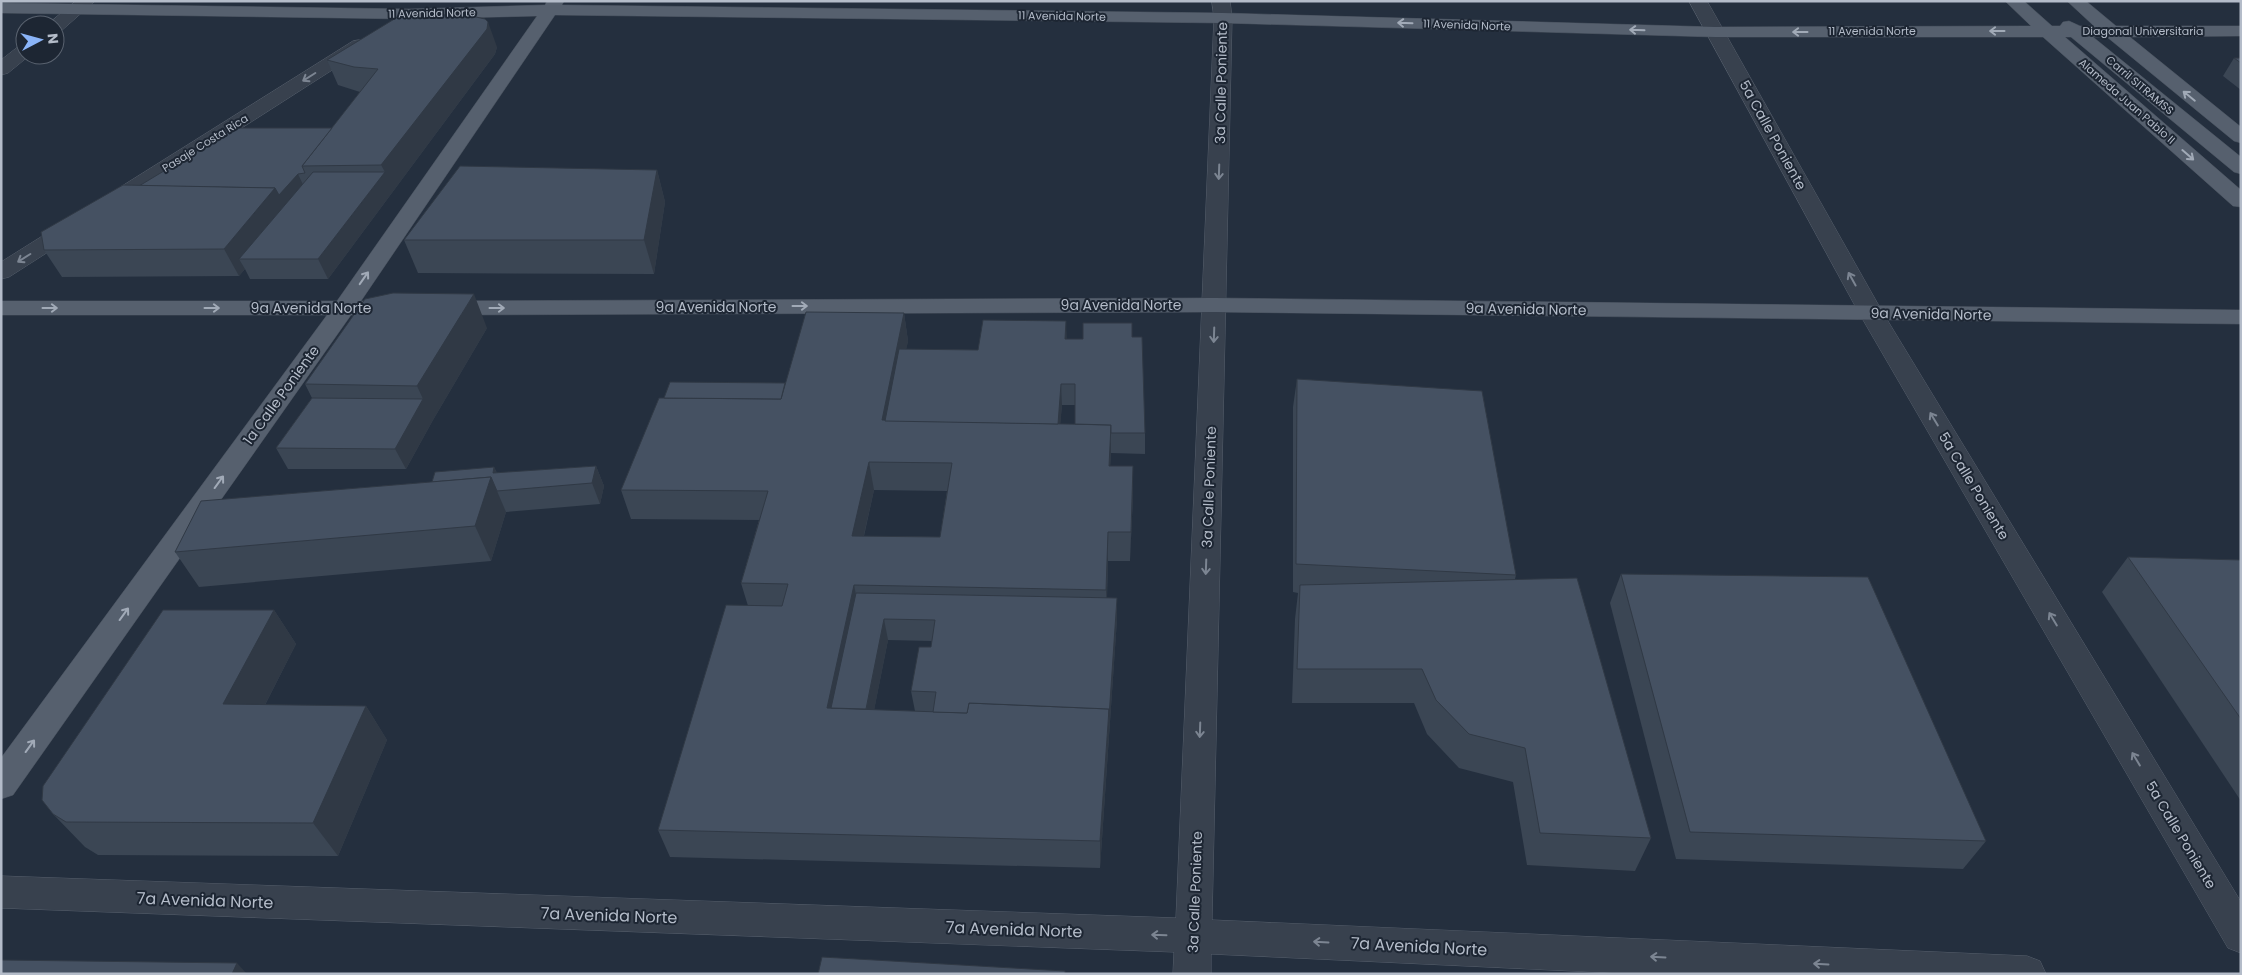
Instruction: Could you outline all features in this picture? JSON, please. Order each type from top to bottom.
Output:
[{"type":"main road","name":"Alameda Juan Pablo II","points":[[2013,1],[2241,201]]},
{"type":"main road","name":"Carril SITRAMSS","points":[[2041,1],[2074,31],[2241,168]]},
{"type":"main road","points":[[2075,1],[2241,138]]},
{"type":"main road","name":"11 Avenida Norte","points":[[1,8],[83,5],[409,14],[553,6],[1222,10],[1715,32],[2046,31]]},
{"type":"main road","name":"1a Calle Poniente","points":[[1,786],[344,308],[553,6]]},
{"type":"main road","name":"Diagonal Universitaria","points":[[2046,31],[2241,30]]},
{"type":"main road","name":"9a Avenida Norte","points":[[1,308],[1215,305],[2241,317]]},
{"type":"street","name":"5a Calle Poniente","points":[[1698,1],[1871,313],[2241,936]]},
{"type":"street","points":[[65,18],[83,5]]},
{"type":"street","name":"3a Calle Poniente","points":[[1192,974],[1215,305],[1222,10]]},
{"type":"street","name":"Pasaje Costa Rica","points":[[1,272],[409,14]]},
{"type":"street","points":[[1,69],[15,58]]},
{"type":"street","name":"7a Avenida Norte","points":[[1,892],[1194,936],[2027,974]]},
{"type":"building","points":[[405,15],[467,15],[485,19],[488,22],[487,29],[381,165],[302,166],[378,69],[354,67],[327,60],[396,18]]},
{"type":"building","points":[[2234,58],[2241,58],[2241,63]]},
{"type":"building","points":[[235,128],[332,128],[302,166],[305,173],[298,174],[279,195],[275,188],[139,186]]},
{"type":"building","points":[[460,166],[657,170],[644,240],[404,240]]},
{"type":"building","points":[[313,172],[385,172],[318,259],[239,259]]},
{"type":"building","points":[[123,185],[275,188],[224,249],[44,250],[41,232]]},
{"type":"building","points":[[393,293],[474,294],[417,386],[305,384],[365,299]]},
{"type":"building","points":[[806,312],[904,313],[882,420],[1111,425],[1109,466],[1133,466],[1131,532],[1108,532],[1106,590],[854,585],[827,708],[967,713],[969,703],[1109,709],[1100,841],[658,830],[726,605],[782,606],[788,584],[741,583],[768,491],[621,490],[659,398],[781,399]],"holes":[[[869,462],[952,463],[940,537],[852,536]]]},
{"type":"building","points":[[983,320],[1066,321],[1065,339],[1083,339],[1083,323],[1132,323],[1132,337],[1142,337],[1145,433],[1111,433],[1111,425],[1075,424],[1075,384],[1061,384],[1058,424],[885,421],[899,349],[978,350]]},
{"type":"building","points":[[1297,379],[1482,391],[1516,575],[1296,564]]},
{"type":"building","points":[[670,382],[785,383],[781,399],[664,398]]},
{"type":"building","points":[[312,398],[423,399],[395,449],[276,448]]},
{"type":"building","points":[[596,466],[592,483],[497,491],[491,477],[432,482],[435,472],[494,467],[493,473]]},
{"type":"building","points":[[491,477],[475,526],[175,552],[201,501]]},
{"type":"building","points":[[2128,557],[2241,560],[2241,719]]},
{"type":"building","points":[[1621,574],[1868,577],[1986,841],[1690,832]]},
{"type":"building","points":[[1577,578],[1651,838],[1540,833],[1525,748],[1469,734],[1436,700],[1422,669],[1297,669],[1300,585]]},
{"type":"building","points":[[856,593],[1117,598],[1109,717],[1109,709],[969,703],[967,713],[933,712],[936,692],[911,691],[919,647],[931,647],[935,620],[884,619],[866,709],[831,708]]},
{"type":"building","points":[[163,610],[274,610],[223,704],[366,706],[313,823],[66,822],[53,814],[42,800],[43,786]]},
{"type":"building","points":[[822,957],[1065,971],[1065,974],[818,974]]},
{"type":"building","points":[[1,960],[237,963],[232,974],[1,974]]}]
